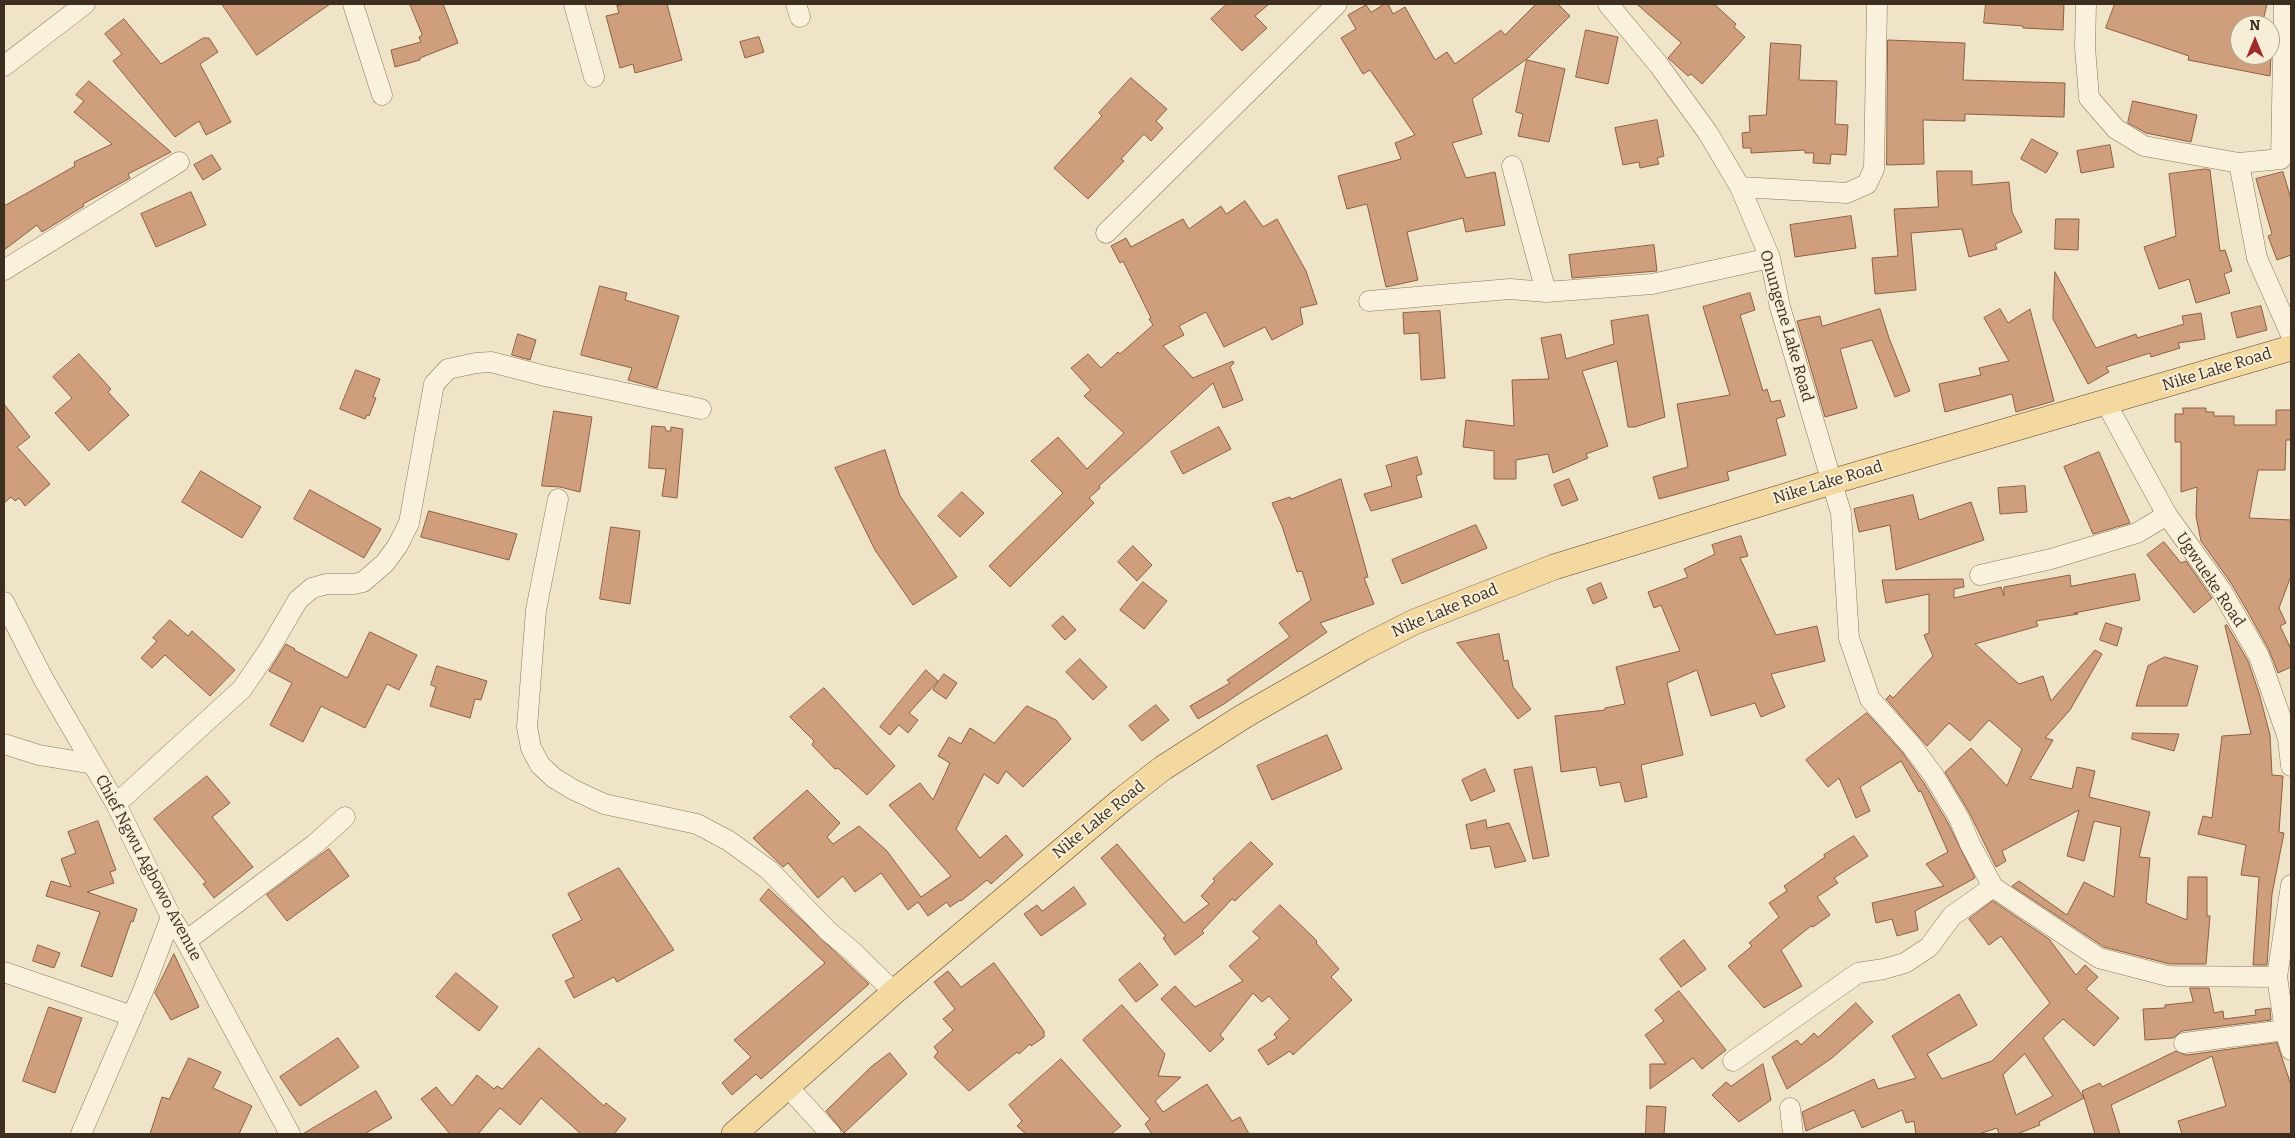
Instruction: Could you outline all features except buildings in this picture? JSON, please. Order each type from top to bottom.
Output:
[{"type":"main road","name":"Nike Lake Road","points":[[734,1134],[894,992],[1082,833],[1163,768],[1244,716],[1362,648],[1414,622],[1554,567],[1830,482],[2291,348]]},
{"type":"street","points":[[4,66],[85,4]]},
{"type":"street","points":[[353,4],[382,96]]},
{"type":"street","points":[[574,4],[594,77]]},
{"type":"street","points":[[1106,233],[1338,4]]},
{"type":"street","name":"Onungene Lake Road","points":[[1608,4],[1658,64],[1708,133],[1740,187],[1770,258],[1780,307],[1830,482],[1841,513],[1849,638],[1870,699],[1912,745],[1934,776],[1959,818],[1970,844],[1993,886]]},
{"type":"street","points":[[1740,187],[1847,193],[1867,184],[1874,169],[1877,4]]},
{"type":"street","points":[[2086,4],[2085,47],[2089,98],[2116,129],[2144,146],[2239,163],[2286,159],[2284,4]]},
{"type":"street","points":[[4,270],[179,162]]},
{"type":"street","points":[[2239,163],[2257,258],[2291,335]]},
{"type":"street","points":[[1512,166],[1546,292]]},
{"type":"street","points":[[1369,301],[1510,289],[1546,292],[1652,284],[1770,258]]},
{"type":"street","points":[[116,804],[242,689],[268,651],[298,600],[312,588],[327,584],[363,582],[385,563],[398,545],[409,523],[434,384],[448,369],[491,362],[545,376],[700,409]]},
{"type":"street","name":"Ugwueke Road","points":[[2106,403],[2167,515],[2221,590],[2259,656],[2288,738],[2291,766]]},
{"type":"street","points":[[558,499],[536,610],[527,726],[531,748],[540,765],[554,778],[604,804],[697,824],[729,840],[769,870],[828,931],[852,951],[894,992]]},
{"type":"street","points":[[1980,575],[2051,560],[2137,533],[2167,515]]},
{"type":"street","name":"Chief Ngwu Agbowo Avenue","points":[[4,602],[44,680],[116,804],[171,917],[186,941],[290,1134]]},
{"type":"street","points":[[4,744],[39,755],[93,764]]},
{"type":"street","points":[[186,941],[316,844],[345,817]]},
{"type":"street","points":[[2291,885],[2277,977],[2285,1030],[2291,1050]]},
{"type":"street","points":[[1733,1061],[1858,973],[1905,963],[1929,947],[1952,916],[1993,886],[2099,958],[2168,976],[2277,977]]},
{"type":"street","points":[[81,1134],[132,1016],[171,917]]},
{"type":"street","points":[[4,972],[132,1016]]},
{"type":"street","points":[[2184,1043],[2285,1030]]},
{"type":"street","points":[[787,1086],[831,1134]]},
{"type":"street","points":[[1790,1108],[1793,1134]]}]
